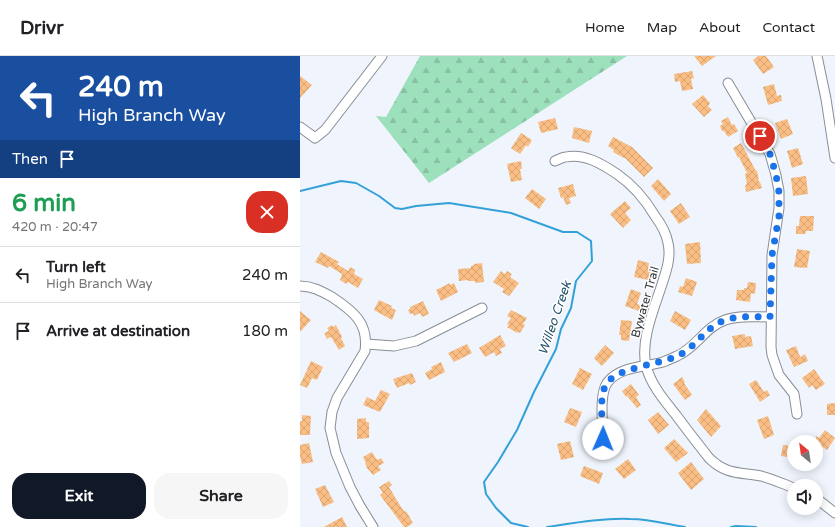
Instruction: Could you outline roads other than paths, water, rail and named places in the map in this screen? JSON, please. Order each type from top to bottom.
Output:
[{"type":"street","points":[[300,127],[315,138],[325,130],[382,56]]},
{"type":"street","points":[[817,56],[826,99],[835,158]]},
{"type":"street","points":[[728,83],[770,154],[776,175],[779,192],[779,208],[772,255],[770,317],[772,355],[780,374],[794,394],[796,414]]},
{"type":"street","name":"Bywater Trail","points":[[555,161],[566,157],[580,157],[593,160],[605,166],[624,179],[637,191],[664,229],[668,244],[668,261],[646,338],[644,356],[649,375],[658,392],[714,463],[727,470],[763,476],[787,485]]},
{"type":"street","points":[[300,286],[307,286],[320,290],[352,310],[362,325],[365,334],[366,344],[363,356],[340,393],[331,417],[330,428],[336,453],[350,487],[373,527]]},
{"type":"street","points":[[366,344],[394,346],[416,341],[482,308]]},
{"type":"street","points":[[603,439],[603,393],[607,384],[615,375],[623,371],[663,362],[680,355],[690,348],[713,326],[723,320],[740,316],[770,317]]},
{"type":"street","points":[[823,504],[835,513]]},
{"type":"waterway","name":"Willeo Creek","points":[[300,191],[341,181],[356,183],[379,196],[395,208],[402,209],[416,206],[449,203],[511,213],[563,232],[577,232],[591,241],[592,261],[576,281],[571,308],[561,329],[556,349],[517,430],[484,482],[486,494],[496,508],[511,523],[528,527]]},
{"type":"waterway","name":"Willeo Creek","points":[[547,527],[609,519],[637,519],[685,527]]},
{"type":"waterway","name":"Willeo Creek","points":[[731,527],[756,527]]}]
